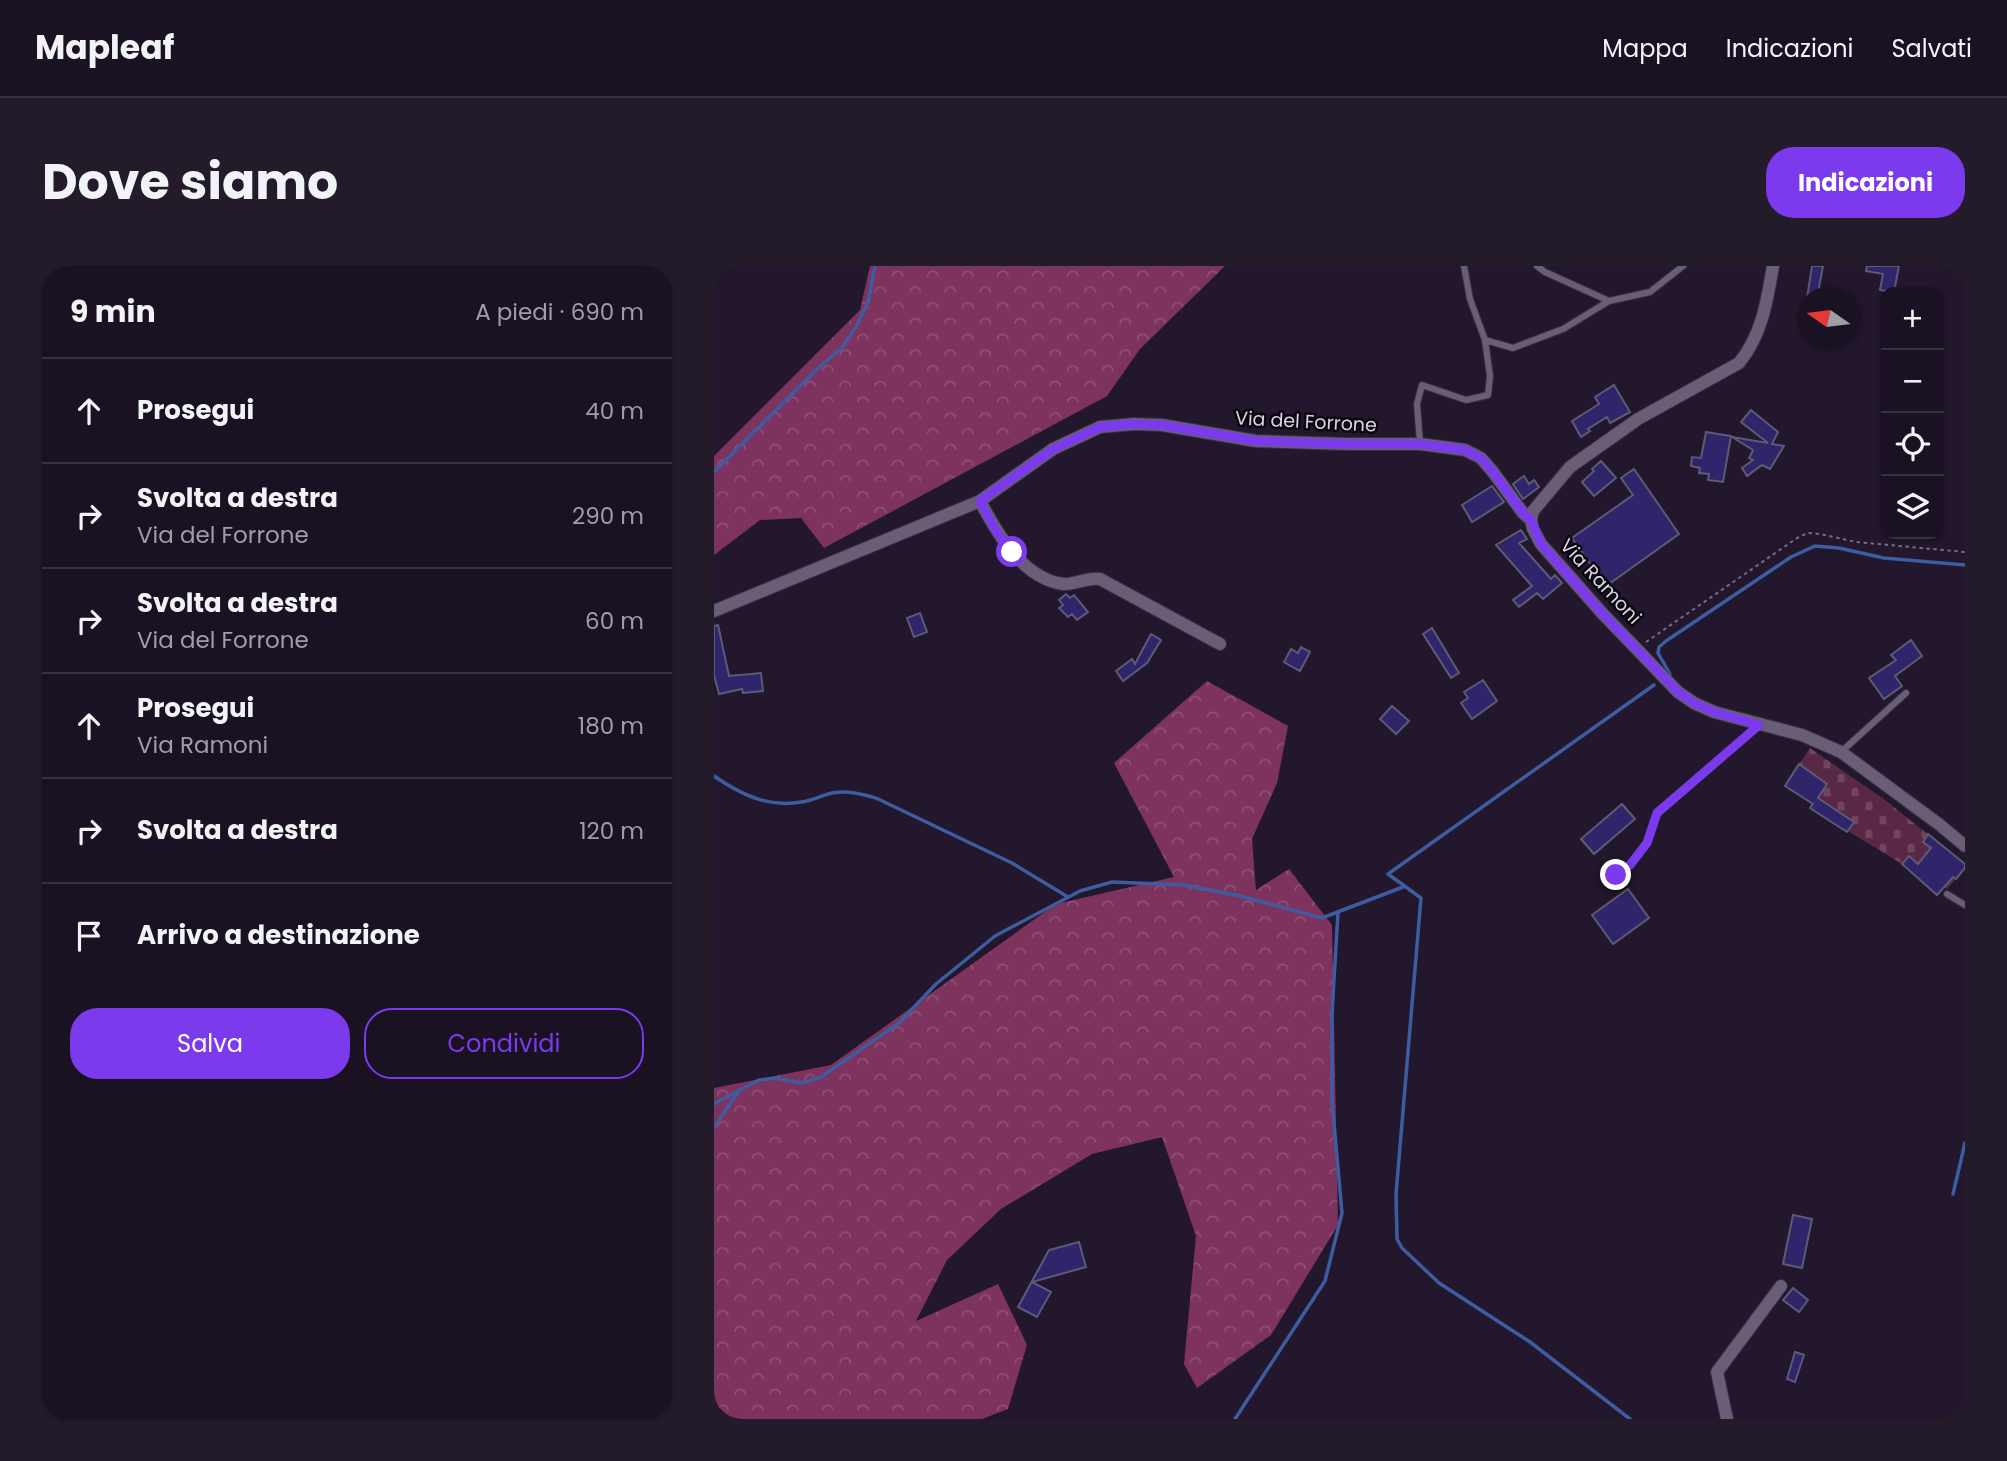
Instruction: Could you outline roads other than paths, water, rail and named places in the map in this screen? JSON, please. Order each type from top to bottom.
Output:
[{"type":"street","points":[[1531,520],[1533,511],[1570,467],[1638,419],[1739,363],[1750,349],[1763,317],[1773,266]]},
{"type":"street","name":"Via del Forrone","points":[[714,611],[980,501],[1053,449],[1100,427],[1162,425],[1256,441],[1420,444],[1465,450],[1481,458],[1531,520]]},
{"type":"street","points":[[980,501],[996,531],[1012,552],[1049,580],[1065,584],[1089,578],[1100,579],[1220,644]]},
{"type":"street","name":"Via Ramoni","points":[[1531,520],[1541,544],[1678,692],[1714,712],[1802,735],[1841,752],[1965,846]]},
{"type":"street","points":[[1727,1419],[1717,1372],[1781,1286]]},
{"type":"lane","points":[[1420,444],[1417,404],[1422,385],[1466,400],[1488,395],[1490,376],[1485,340],[1471,299],[1464,266]]},
{"type":"lane","points":[[1537,266],[1609,301]]},
{"type":"lane","points":[[1485,340],[1513,348],[1563,329],[1609,301],[1650,292],[1683,266]]},
{"type":"lane","points":[[1841,752],[1906,693]]},
{"type":"lane","points":[[1616,875],[1630,865],[1647,843],[1657,813],[1759,725]]},
{"type":"lane","points":[[1947,894],[1965,905]]},
{"type":"waterway","points":[[714,472],[819,367],[841,349],[868,302],[875,266]]},
{"type":"waterway","points":[[1670,674],[1658,653],[1659,647],[1791,557],[1815,546],[1839,548],[1884,558],[1965,565]]},
{"type":"waterway","points":[[1630,1419],[1530,1342],[1439,1283],[1402,1248],[1397,1239],[1396,1194],[1421,898],[1388,874],[1654,685]]},
{"type":"waterway","points":[[714,776],[744,794],[777,803],[805,801],[838,792],[876,798],[1012,863],[1068,897]]},
{"type":"waterway","points":[[714,1104],[759,1080],[776,1078],[801,1083],[821,1077],[899,1023],[936,984],[995,936],[1080,891],[1112,882],[1184,885],[1240,896],[1322,918],[1403,887]]},
{"type":"waterway","points":[[1235,1419],[1325,1281],[1342,1213],[1332,1101],[1332,1014],[1338,912]]},
{"type":"waterway","points":[[714,1127],[739,1091]]},
{"type":"waterway","points":[[1953,1194],[1965,1143]]}]
